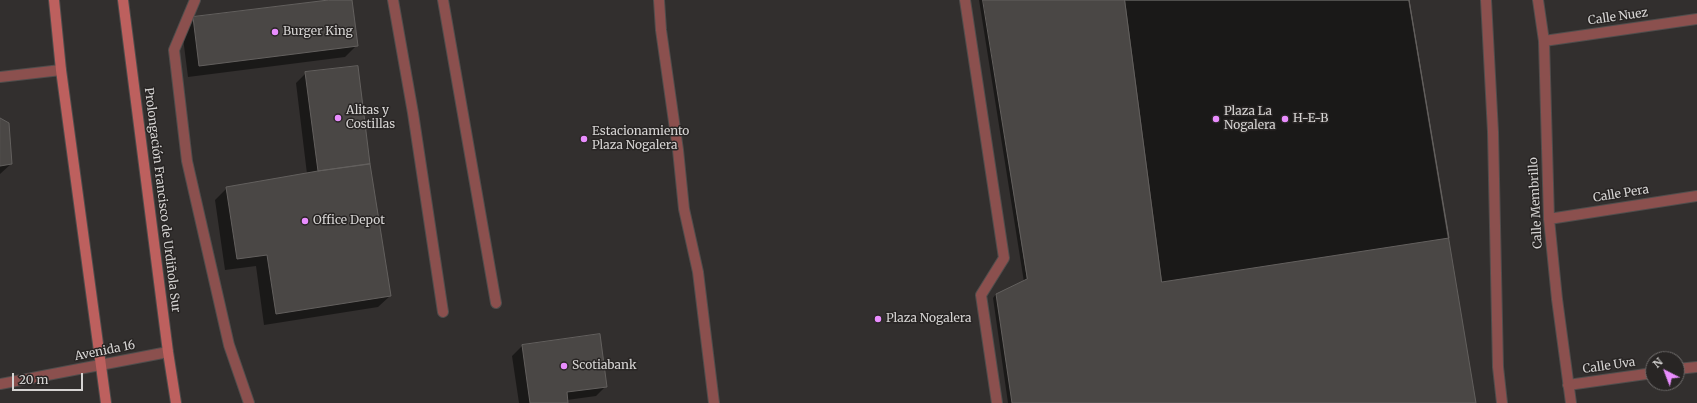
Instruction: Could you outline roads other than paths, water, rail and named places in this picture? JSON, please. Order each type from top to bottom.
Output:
[{"type":"main road","points":[[54,0],[61,70],[106,403]]},
{"type":"main road","name":"Prolongación Francisco de Urdiñola Sur","points":[[123,0],[168,352],[176,403]]},
{"type":"street","points":[[195,0],[174,50],[187,161],[229,345],[249,403]]},
{"type":"street","points":[[393,0],[413,113],[443,312]]},
{"type":"street","points":[[443,0],[496,303]]},
{"type":"street","points":[[659,0],[661,30],[678,150],[684,209],[698,272],[714,403]]},
{"type":"street","points":[[965,0],[1004,258],[981,295],[997,403]]},
{"type":"street","points":[[1486,0],[1493,132],[1498,367],[1502,403]]},
{"type":"street","name":"Calle Membrillo","points":[[1538,0],[1544,41],[1549,219],[1557,299],[1571,403]]},
{"type":"street","name":"Calle Nuez","points":[[1544,41],[1697,19]]},
{"type":"street","points":[[0,77],[61,70]]},
{"type":"street","name":"Calle Pera","points":[[1549,219],[1697,196]]},
{"type":"street","name":"Avenida 16","points":[[0,384],[168,352]]},
{"type":"street","points":[[1685,368],[1697,367]]},
{"type":"street","name":"Calle Uva","points":[[1568,385],[1645,374]]},
{"type":"place","name":"Burger King","points":[[275,32]]},
{"type":"place","name":"Alitas y Costillas","points":[[338,118]]},
{"type":"place","name":"Plaza La Nogalera","points":[[1216,119]]},
{"type":"place","name":"H-E-B","points":[[1285,119]]},
{"type":"place","name":"Estacionamiento Plaza Nogalera","points":[[584,139]]},
{"type":"place","name":"Office Depot","points":[[305,221]]},
{"type":"place","name":"Plaza Nogalera","points":[[878,319]]},
{"type":"place","name":"Scotiabank","points":[[564,366]]}]
